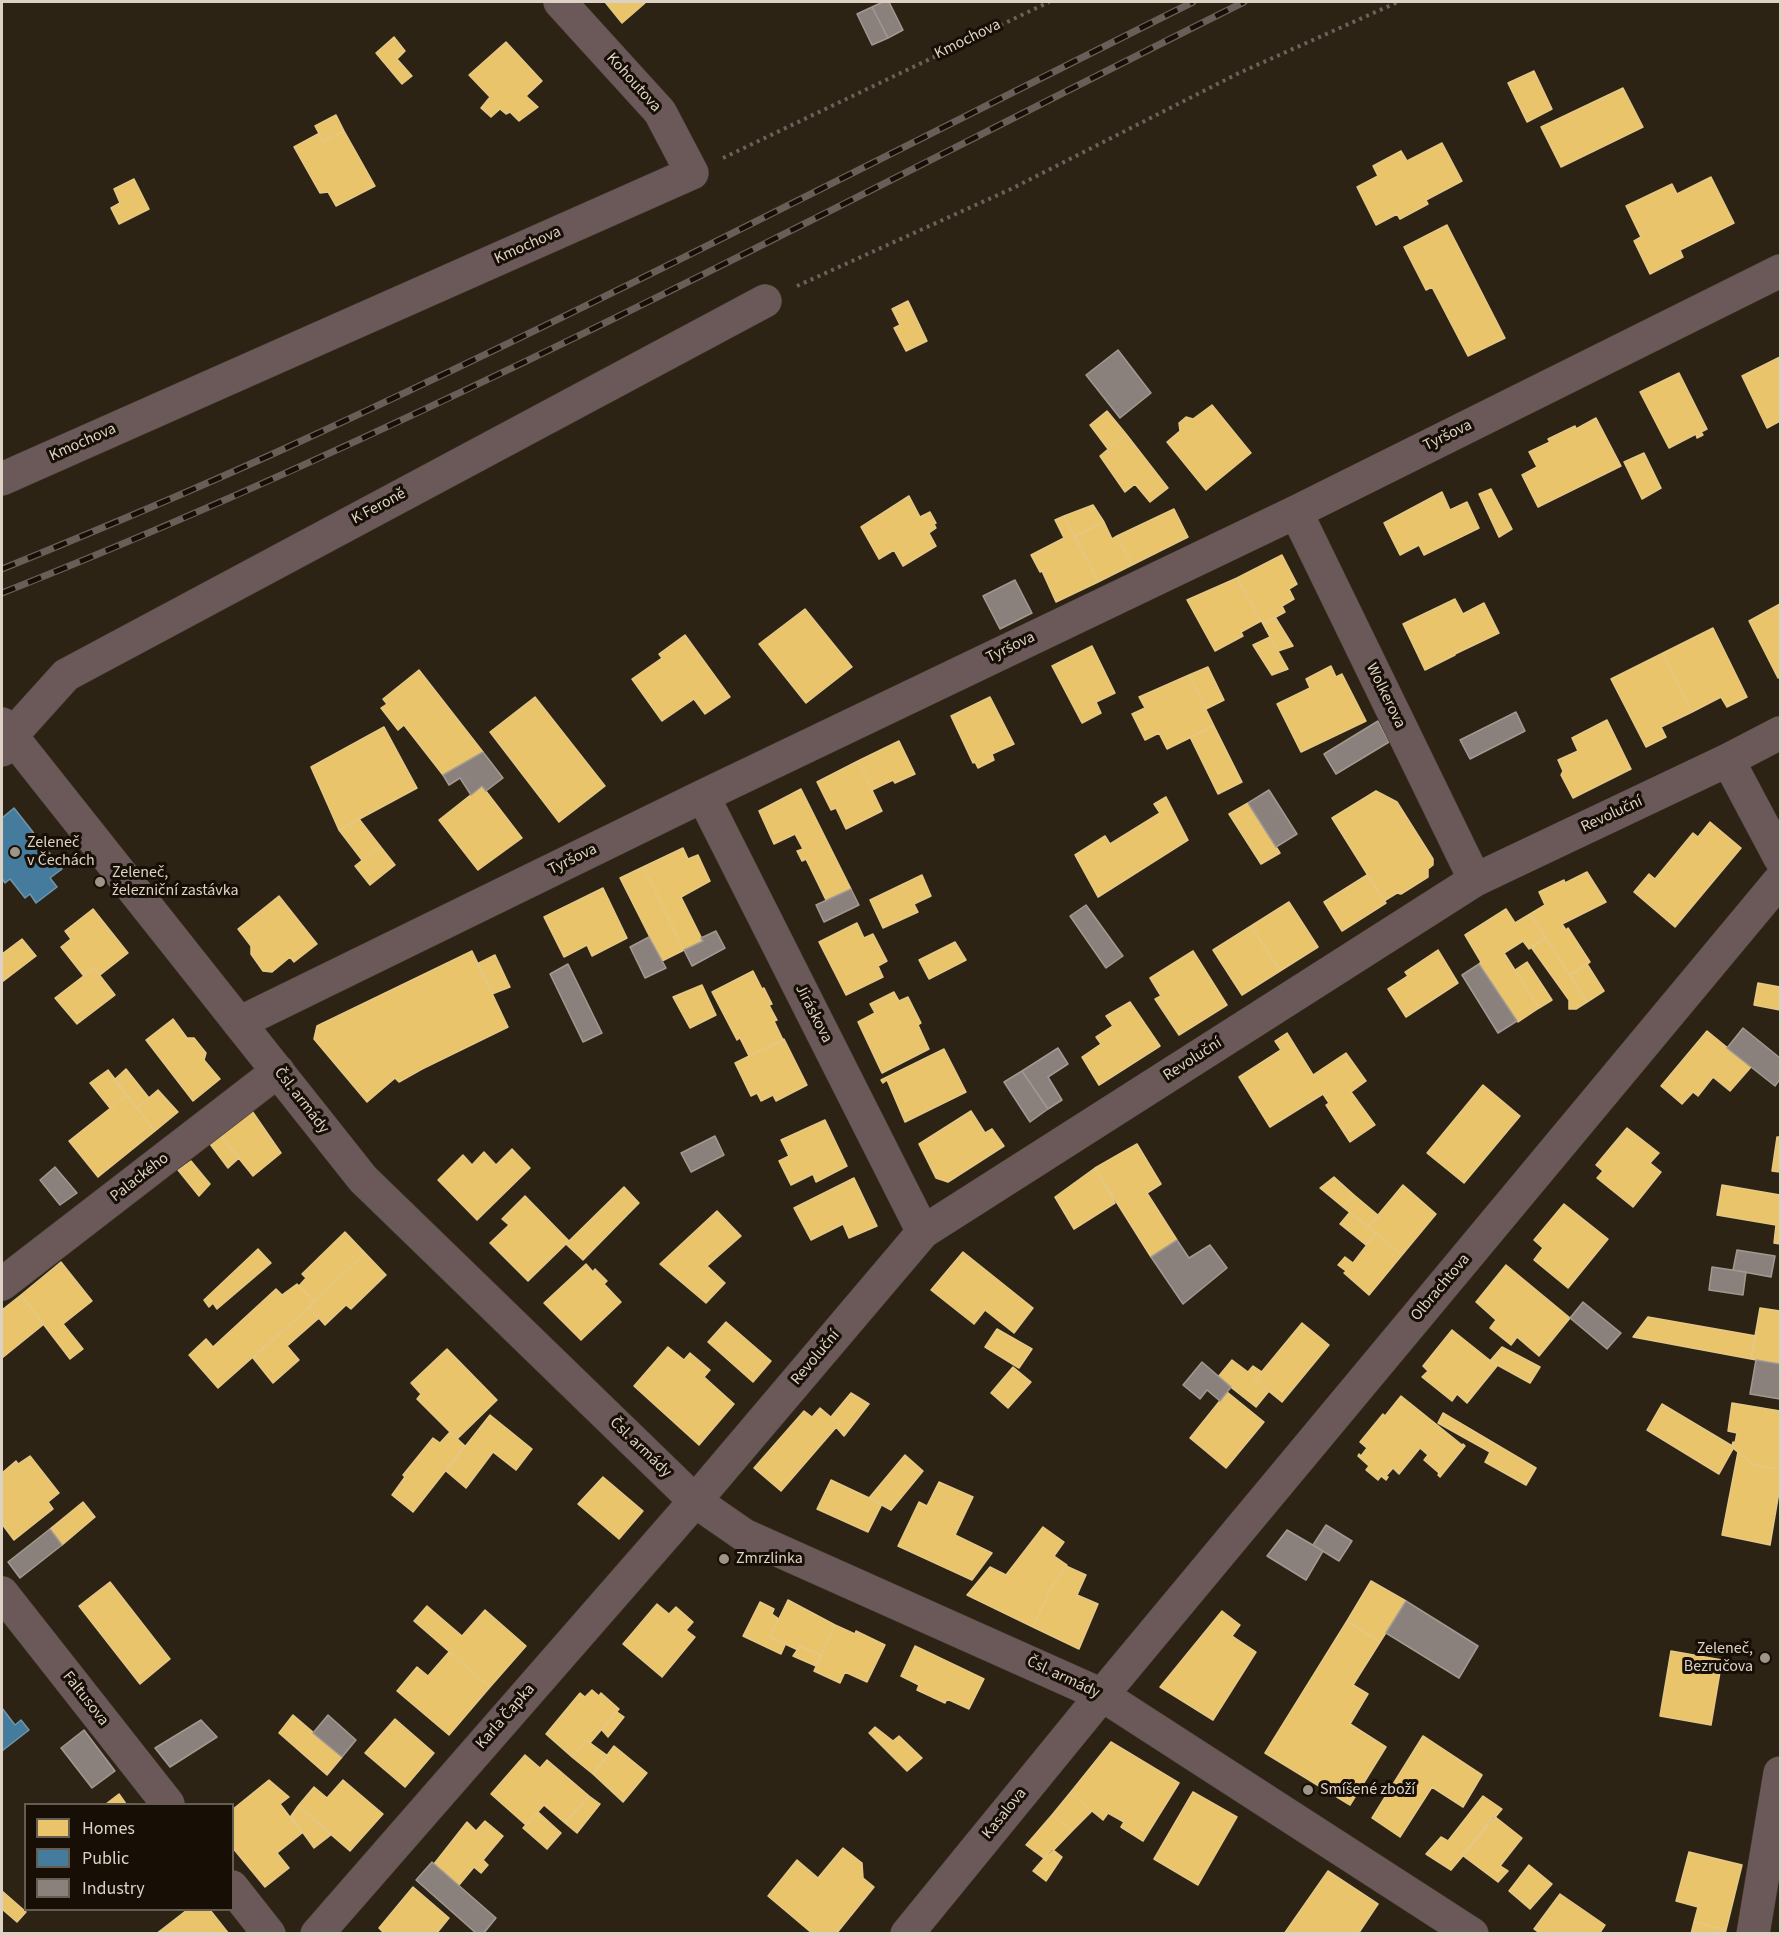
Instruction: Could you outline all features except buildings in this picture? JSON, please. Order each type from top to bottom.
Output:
[{"type":"street","name":"Kohoutova","points":[[560,2],[660,112],[692,173]]},
{"type":"street","name":"Kmochova","points":[[2,479],[692,173]]},
{"type":"street","name":"Tyršova","points":[[239,1023],[703,796],[1296,512],[1780,271]]},
{"type":"street","name":"K Feroně","points":[[5,737],[66,675],[765,301]]},
{"type":"street","name":"Wolkerova","points":[[1296,512],[1474,880]]},
{"type":"street","name":"Revoluční","points":[[695,1501],[923,1232],[1474,880],[1728,760],[1780,733]]},
{"type":"street","name":"Čsl. armády","points":[[5,737],[278,1071],[363,1179],[695,1501],[744,1535],[1102,1695],[1472,1934]]},
{"type":"street","points":[[1728,760],[1780,858]]},
{"type":"street","name":"Jiráskova","points":[[703,796],[923,1232]]},
{"type":"street","name":"Olbrachtova","points":[[1102,1695],[1780,880]]},
{"type":"street","name":"Palackého","points":[[2,1284],[278,1071]]},
{"type":"street","name":"Karla Čapka","points":[[317,1934],[695,1501]]},
{"type":"street","name":"Faltusova","points":[[2,1593],[167,1803]]},
{"type":"street","name":"Kasalova","points":[[907,1934],[1102,1695]]},
{"type":"street","points":[[1753,1934],[1780,1773]]},
{"type":"street","points":[[234,1890],[268,1934]]},
{"type":"path","name":"Kmochova","points":[[692,173],[1049,2]]},
{"type":"path","points":[[765,301],[1011,189],[1239,73],[1398,2]]},
{"type":"railway","points":[[2,569],[217,479],[516,340],[1193,2]]},
{"type":"railway","points":[[2,593],[161,528],[474,386],[629,311],[1244,2]]},
{"type":"place","name":"Zeleneč v Čechách","points":[[15,852]]},
{"type":"place","name":"Zeleneč, železniční zastávka","points":[[100,882]]},
{"type":"place","name":"Zmrzlinka","points":[[724,1559]]},
{"type":"place","name":"Zeleneč, Bezručova","points":[[1765,1658]]},
{"type":"place","name":"Smíšené zboží","points":[[1308,1790]]}]
